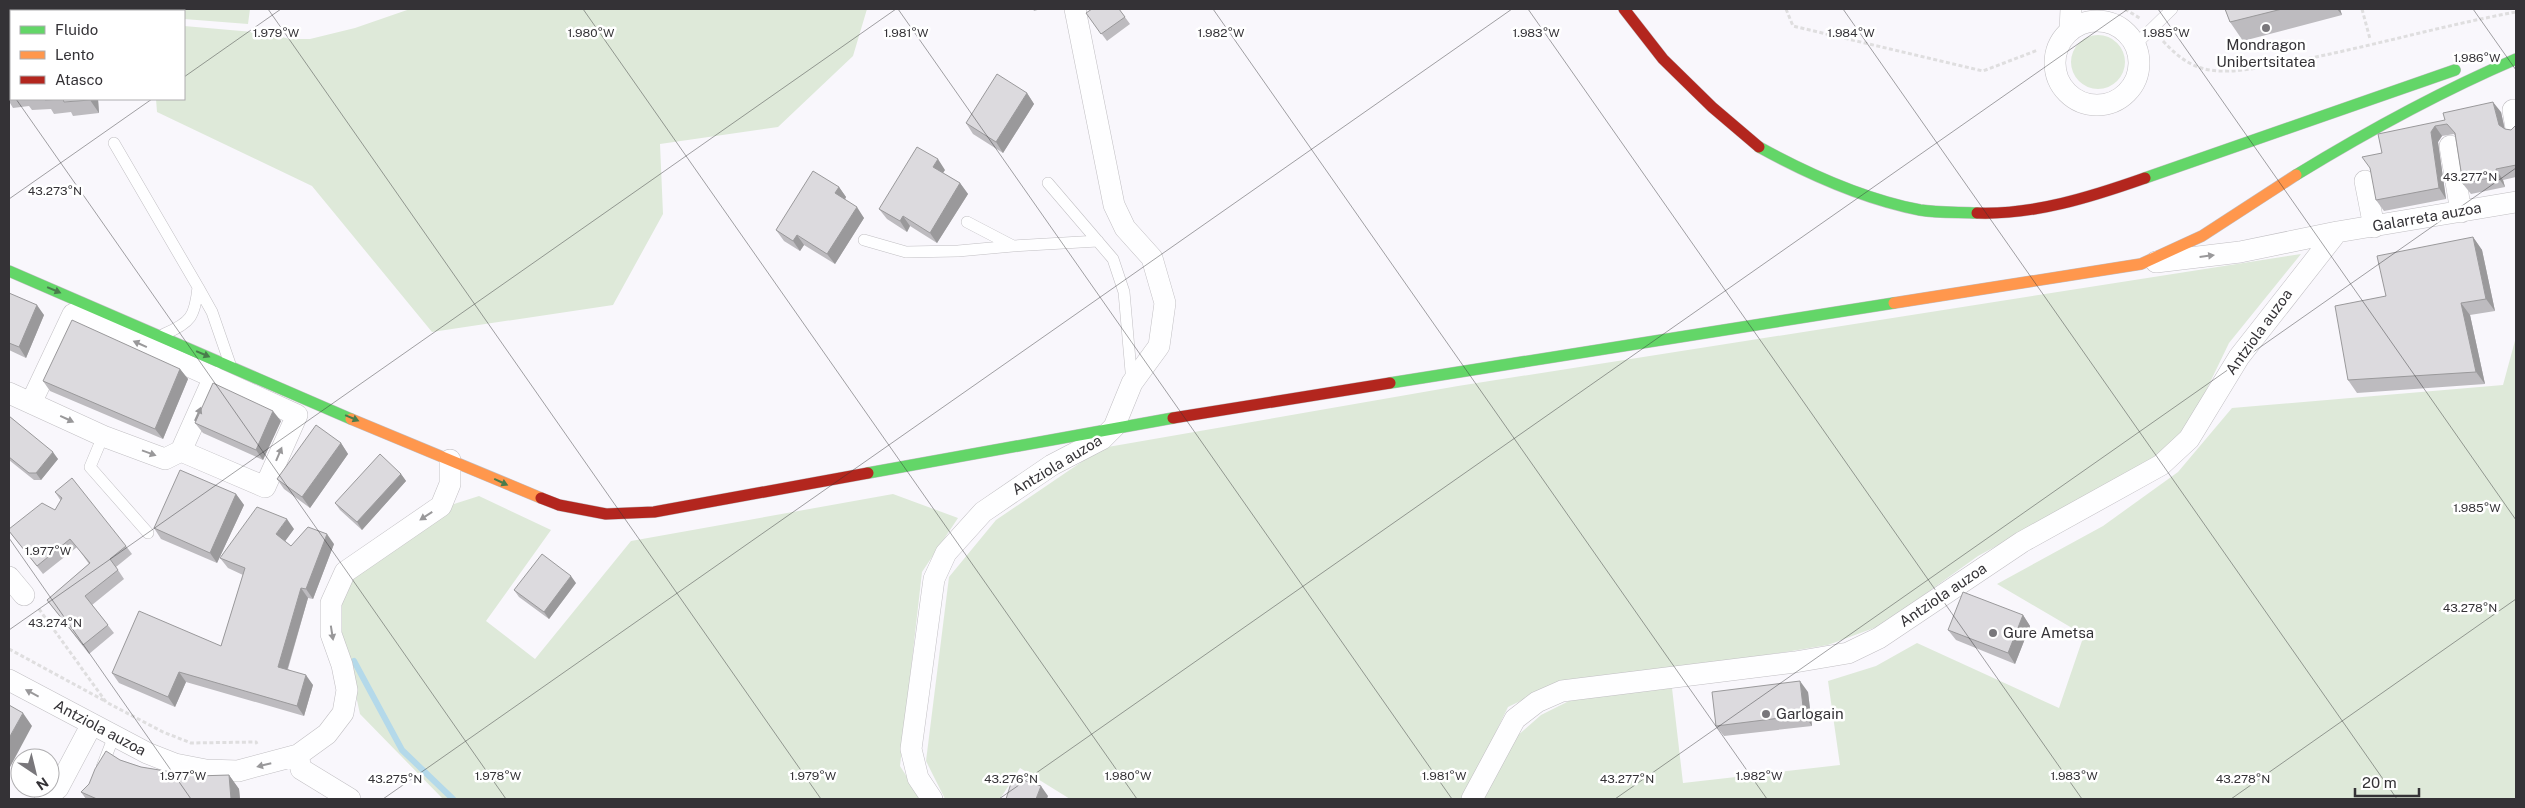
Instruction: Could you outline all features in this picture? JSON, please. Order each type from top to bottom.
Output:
[{"type":"main road","points":[[1624,9],[1663,59],[1712,107],[1755,145],[1793,166],[1850,191],[1921,210],[2006,214],[2063,203],[2125,185],[2468,65]]},
{"type":"main road","points":[[2486,59],[2516,51]]},
{"type":"main road","points":[[9,270],[159,335],[222,372],[450,460],[517,490],[559,505],[606,514],[654,512],[1114,427],[2141,264],[2202,236],[2270,191],[2375,127],[2456,85],[2516,59]]},
{"type":"street","name":"Antziola auzoa","points":[[932,799],[918,778],[911,749],[934,579],[942,561],[946,553],[983,512],[1052,465],[1102,438],[1114,427],[1132,383],[1158,346],[1165,303],[1152,258],[1125,228],[1114,205],[1075,9]]},
{"type":"street","points":[[2070,31],[2071,9]]},
{"type":"street","points":[[2089,9],[2106,22]]},
{"type":"street","points":[[2106,22],[2126,32],[2135,45],[2139,59],[2137,77],[2131,89],[2122,98],[2110,104],[2099,106],[2086,104],[2074,99],[2064,90],[2056,75],[2054,59],[2059,44],[2070,31],[2085,23],[2106,22]]},
{"type":"street","points":[[2450,146],[2461,212]]},
{"type":"street","points":[[2365,181],[2374,227]]},
{"type":"street","name":"Galarreta auzoa","points":[[2141,264],[2240,252],[2337,232],[2516,202]]},
{"type":"street","name":"Antziola auzoa","points":[[1472,799],[1515,720],[1537,702],[1562,691],[1795,662],[1848,653],[1879,638],[2022,542],[2161,465],[2189,438],[2239,357],[2337,232]]},
{"type":"street","points":[[32,403],[73,314],[222,372],[297,414],[265,487],[181,451]]},
{"type":"street","points":[[9,394],[103,436],[165,459],[181,451],[222,372]]},
{"type":"street","name":"Antziola auzoa","points":[[9,680],[114,736],[175,764],[206,770],[238,771],[298,755],[327,734],[343,713],[347,690],[342,666],[330,634],[331,603],[345,572],[442,506],[450,484],[450,460]]},
{"type":"street","points":[[9,577],[24,595]]},
{"type":"street","points":[[45,799],[58,788],[92,724]]},
{"type":"street","points":[[298,755],[301,769],[350,799]]},
{"type":"lane","points":[[2135,45],[2172,9]]},
{"type":"lane","points":[[114,143],[212,312],[222,372]]},
{"type":"lane","points":[[1048,183],[1113,259],[1124,292],[1132,383]]},
{"type":"lane","points":[[967,222],[1013,246]]},
{"type":"lane","points":[[864,240],[906,252],[958,251],[1098,241]]},
{"type":"lane","points":[[159,335],[185,326],[196,309],[198,287]]},
{"type":"lane","points":[[103,436],[90,467],[148,533]]},
{"type":"lane","points":[[98,778],[114,736]]},
{"type":"path","points":[[1786,9],[1793,26],[1982,70],[2038,50]]},
{"type":"path","points":[[2125,9],[2137,16]]},
{"type":"path","points":[[2362,9],[2370,39]]},
{"type":"path","points":[[2160,37],[2176,56],[2194,66],[2211,70],[2251,68],[2374,45],[2454,24],[2516,12]]},
{"type":"path","points":[[24,595],[37,606],[106,702]]},
{"type":"path","points":[[9,650],[163,732],[191,743],[256,742],[265,765]]},
{"type":"green space","points":[[250,9],[248,24],[185,19],[185,10],[90,10]]},
{"type":"green space","points":[[410,9],[867,9],[853,56],[778,127],[660,144],[663,214],[613,305],[432,332],[312,186],[157,112],[156,100],[185,100],[185,26],[265,33],[290,39],[310,39],[355,28]]},
{"type":"green space","points":[[2098,35],[2108,37],[2117,43],[2123,52],[2125,62],[2123,72],[2117,81],[2108,87],[2098,89],[2088,87],[2079,81],[2073,72],[2071,62],[2073,52],[2079,43],[2088,37]]},
{"type":"green space","points":[[2301,254],[2229,343],[2188,428],[2152,461],[1978,556],[1882,625],[1828,645],[1748,658],[1560,682],[1508,707],[1477,771],[1541,715],[1571,700],[1672,688],[1683,783],[1840,765],[1828,681],[1876,666],[1917,643],[2059,708],[2084,635],[1997,584],[2103,526],[2178,472],[2232,408],[2503,385],[2516,337],[2516,799],[1070,799],[1020,768],[1000,799],[945,799],[926,761],[949,577],[996,520],[1102,448],[1458,386]]},
{"type":"green space","points":[[893,494],[958,518],[922,572],[900,766],[921,799],[443,799],[360,714],[337,610],[351,578],[454,504],[479,496],[551,530],[486,621],[535,659],[631,541]]},
{"type":"building","points":[[1092,9],[1119,9],[1125,17],[1101,34],[1086,13]]},
{"type":"building","points":[[2225,9],[2282,9],[2230,22]]},
{"type":"building","points":[[9,42],[10,42],[10,94]]},
{"type":"building","points":[[997,74],[1027,93],[996,142],[966,123]]},
{"type":"building","points":[[63,100],[90,100],[64,102]]},
{"type":"building","points":[[2493,102],[2499,125],[2511,130],[2516,125],[2516,165],[2496,169],[2497,176],[2463,184],[2455,133],[2447,124],[2435,126],[2431,132],[2439,188],[2376,200],[2370,168],[2362,157],[2382,153],[2378,134],[2445,120],[2443,113]]},
{"type":"building","points":[[917,147],[938,159],[933,167],[960,183],[930,233],[903,216],[900,221],[879,209]]},
{"type":"building","points":[[813,171],[839,187],[835,193],[857,207],[827,254],[797,235],[793,241],[776,230]]},
{"type":"building","points":[[2473,237],[2486,299],[2461,303],[2476,372],[2348,380],[2335,306],[2386,296],[2377,256]]},
{"type":"building","points":[[9,293],[37,305],[19,347],[9,343]]},
{"type":"building","points":[[72,320],[180,369],[155,429],[43,381]]},
{"type":"building","points":[[213,383],[273,411],[256,450],[195,423]]},
{"type":"building","points":[[9,416],[53,452],[36,473],[29,473],[9,457]]},
{"type":"building","points":[[316,425],[341,443],[302,497],[277,479]]},
{"type":"building","points":[[380,454],[401,474],[357,522],[335,503]]},
{"type":"building","points":[[180,470],[236,494],[210,553],[154,528]]},
{"type":"building","points":[[72,478],[126,546],[110,559],[118,570],[85,596],[108,625],[83,645],[47,600],[90,563],[70,539],[37,566],[9,531],[9,529],[42,503],[55,510],[62,498],[55,492]]},
{"type":"building","points":[[257,507],[287,519],[276,534],[291,546],[308,527],[327,534],[306,589],[301,588],[278,667],[306,675],[297,706],[179,672],[168,697],[112,673],[139,611],[221,646],[245,568],[220,558]]},
{"type":"building","points":[[542,554],[571,576],[544,612],[514,590]]},
{"type":"building","name":"Gure Ametsa","points":[[1963,592],[2023,615],[2008,653],[1948,630]]},
{"type":"building","name":"Garlogain","points":[[1800,681],[1804,715],[1716,726],[1712,692]]},
{"type":"building","points":[[9,705],[23,713],[9,738]]},
{"type":"building","points":[[106,751],[120,760],[141,767],[196,776],[229,775],[231,799],[97,799],[81,792],[89,784],[95,769]]},
{"type":"building","points":[[1013,777],[1041,786],[1036,799],[1006,799]]},
{"type":"waterway","points":[[354,661],[402,750],[453,799]]},
{"type":"traffic: fast","points":[[2296,175],[2404,113],[2516,59]]},
{"type":"traffic: fast","points":[[2145,178],[2455,70]]},
{"type":"traffic: fast","points":[[1759,147],[1817,176],[1857,193],[1920,210],[1977,213]]},
{"type":"traffic: fast","points":[[9,271],[351,419]]},
{"type":"traffic: fast","points":[[1390,383],[1894,303]]},
{"type":"traffic: fast","points":[[868,473],[1173,418]]},
{"type":"traffic: slow","points":[[1894,303],[2141,264],[2202,236],[2296,175]]},
{"type":"traffic: slow","points":[[351,419],[541,498]]},
{"type":"traffic: jam","points":[[1624,9],[1663,59],[1712,107],[1759,147]]},
{"type":"traffic: jam","points":[[1977,213],[1998,213],[2041,208],[2104,192],[2145,178]]},
{"type":"traffic: jam","points":[[1173,418],[1390,383]]},
{"type":"traffic: jam","points":[[541,498],[559,505],[606,514],[654,512],[868,473]]},
{"type":"place","name":"Mondragon Unibertsitatea","points":[[2266,28]]},
{"type":"place","name":"Gure Ametsa","points":[[1993,633]]},
{"type":"place","name":"Garlogain","points":[[1766,714]]}]
